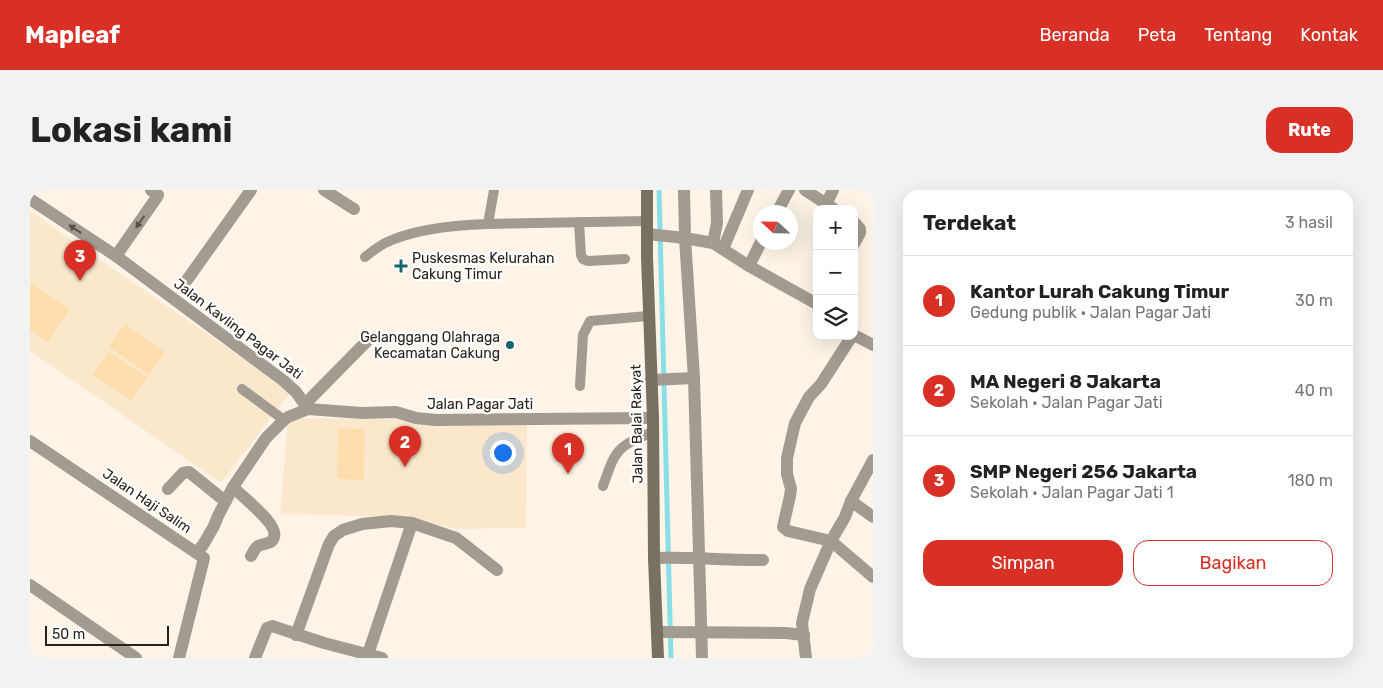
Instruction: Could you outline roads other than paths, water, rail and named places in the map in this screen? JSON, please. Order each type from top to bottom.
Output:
[{"type":"street","points":[[116,256],[157,198],[158,195],[151,190]]},
{"type":"street","points":[[187,280],[251,190]]},
{"type":"street","points":[[324,190],[354,209]]},
{"type":"street","name":"Jalan Balai Rakyat","points":[[647,190],[647,221],[652,234],[648,316],[656,379],[652,432],[664,632],[658,658]]},
{"type":"street","points":[[684,190],[682,238],[691,378],[698,557],[697,632],[702,658]]},
{"type":"street","points":[[716,190],[718,246]]},
{"type":"street","points":[[718,246],[748,190]]},
{"type":"street","points":[[781,205],[789,190]]},
{"type":"street","points":[[805,190],[828,205]]},
{"type":"street","points":[[830,205],[833,190]]},
{"type":"street","name":"Jalan Kavling Pagar Jati","points":[[30,199],[116,256],[284,382],[296,392],[306,407]]},
{"type":"street","points":[[652,234],[718,246],[749,266],[813,302]]},
{"type":"street","points":[[749,266],[757,250]]},
{"type":"street","points":[[858,338],[873,345]]},
{"type":"street","points":[[168,488],[183,473],[189,472],[226,501],[233,487],[266,438],[284,420],[306,407],[369,339]]},
{"type":"street","points":[[850,340],[821,384],[809,397],[795,423],[787,458],[787,474],[791,489],[783,527],[788,531],[831,541],[873,577]]},
{"type":"street","points":[[656,379],[691,378]]},
{"type":"street","name":"Jalan Pagar Jati","points":[[306,407],[362,413],[396,412],[416,418],[436,420],[653,418]]},
{"type":"street","name":"Jalan Haji Salim","points":[[30,441],[196,552],[203,545],[226,501]]},
{"type":"street","points":[[806,658],[802,623],[810,590],[831,541],[873,460]]},
{"type":"street","points":[[233,487],[268,520],[274,531],[274,537],[270,543],[258,546],[251,556]]},
{"type":"street","points":[[851,501],[873,517]]},
{"type":"street","points":[[296,635],[324,558],[334,536],[343,530],[362,524],[391,521],[412,523],[456,538],[497,570]]},
{"type":"street","points":[[368,654],[412,523]]},
{"type":"street","points":[[179,658],[193,598],[204,562],[204,558],[196,552]]},
{"type":"street","points":[[660,558],[698,557],[762,560]]},
{"type":"street","points":[[30,586],[136,658]]},
{"type":"street","points":[[255,658],[267,628],[270,626],[324,644],[382,658]]},
{"type":"street","points":[[664,632],[786,633],[804,635]]},
{"type":"lane","points":[[488,224],[494,190]]},
{"type":"lane","points":[[365,257],[385,243],[446,226],[647,221]]},
{"type":"lane","points":[[579,222],[581,255],[583,259],[588,261],[625,259]]},
{"type":"lane","points":[[580,386],[583,335],[590,321],[648,316]]},
{"type":"lane","points":[[242,389],[284,420]]},
{"type":"lane","points":[[603,486],[612,459],[620,447],[652,432]]},
{"type":"waterway","points":[[659,190],[671,658]]},
{"type":"place","name":"Puskesmas Kelurahan Cakung Timur","points":[[401,266]]},
{"type":"place","name":"SMP Negeri 256 Jakarta","points":[[80,281]]},
{"type":"place","name":"Gelanggang Olahraga Kecamatan Cakung","points":[[510,345]]},
{"type":"place","name":"MA Negeri 8 Jakarta","points":[[405,467]]},
{"type":"place","name":"Kantor Lurah Cakung Timur","points":[[568,474]]}]
